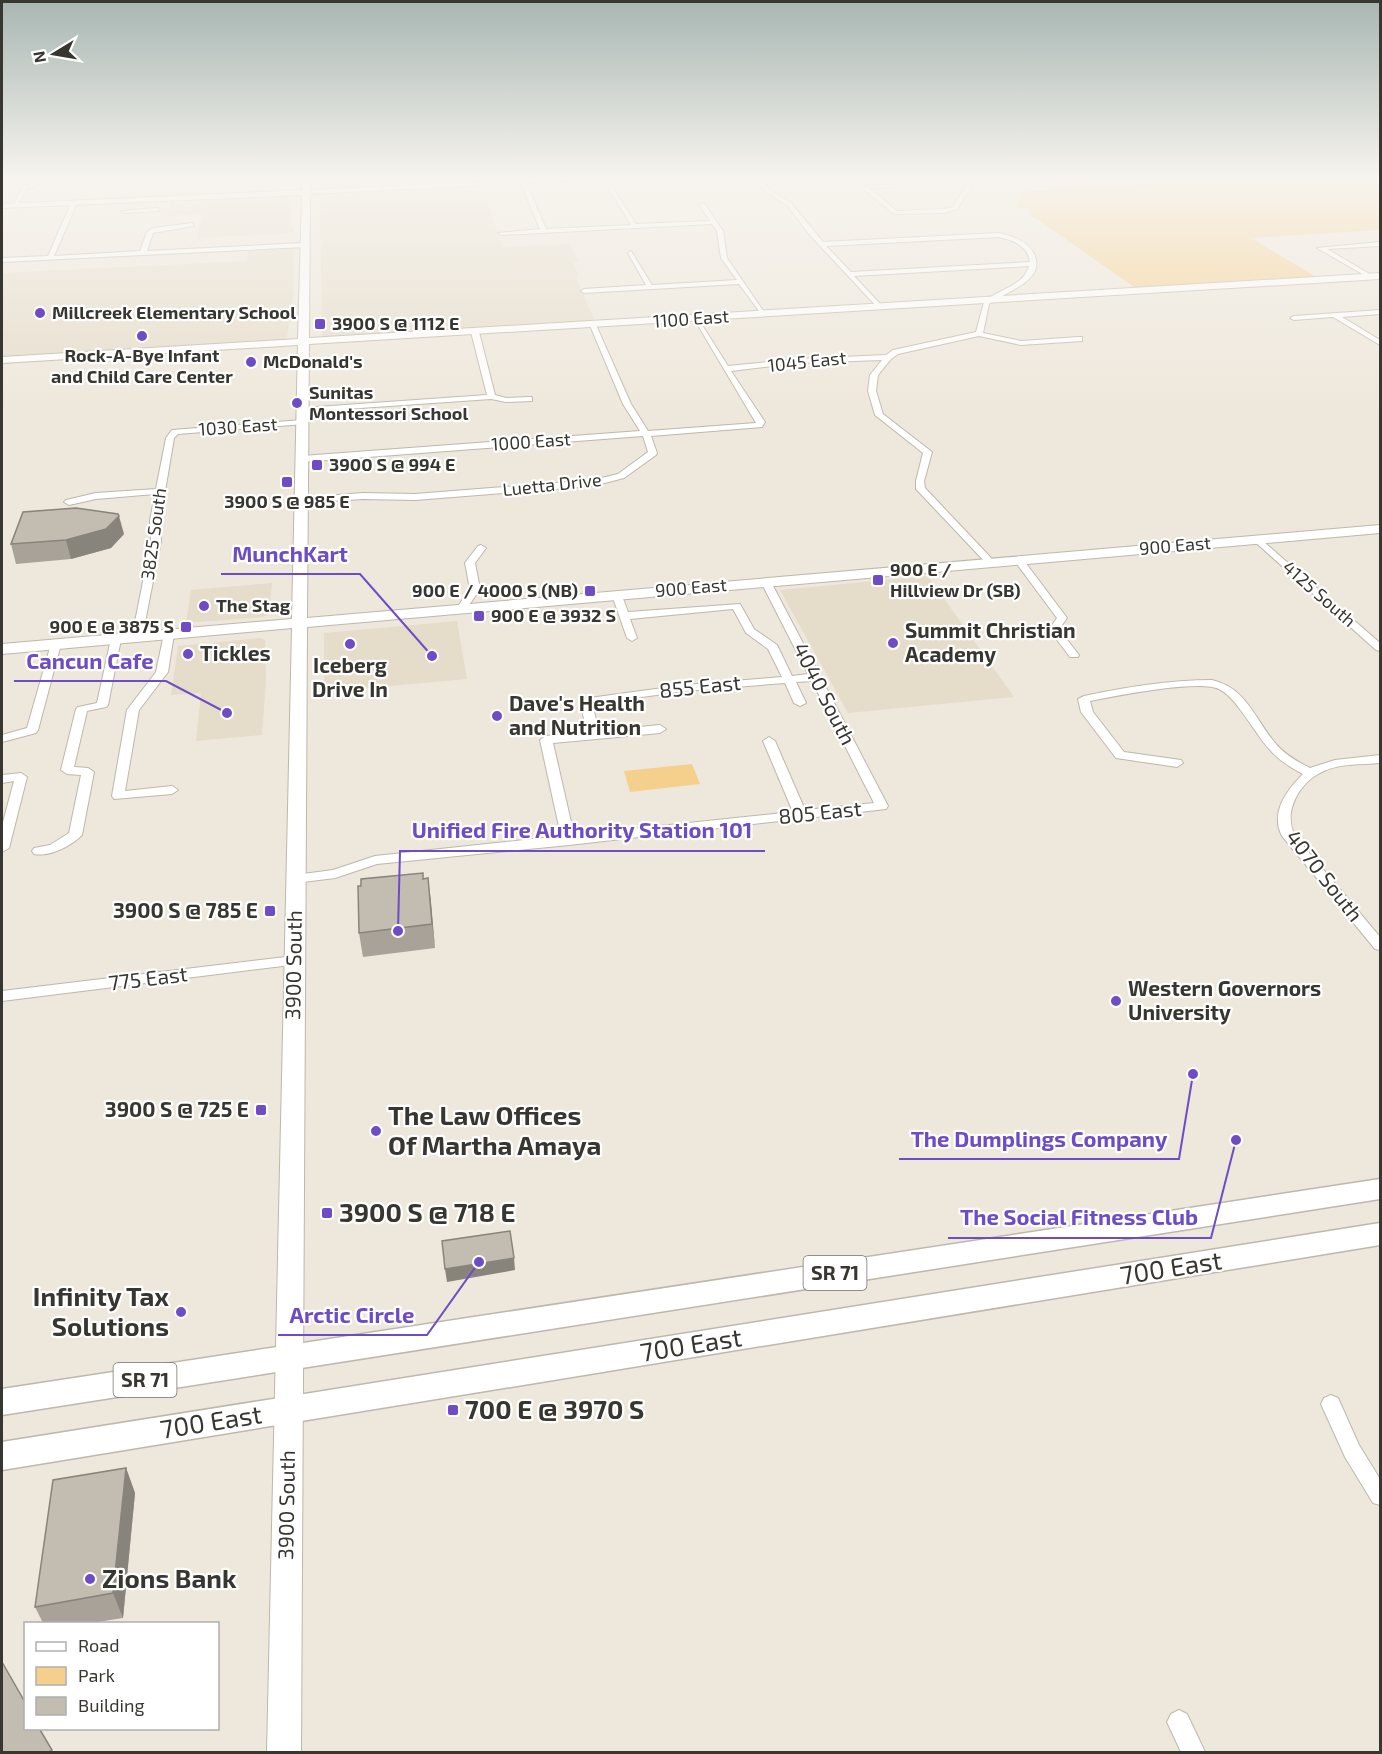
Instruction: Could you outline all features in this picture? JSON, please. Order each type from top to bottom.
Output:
[{"type":"main road","name":"3900 South","points":[[284,1752],[305,259]]},
{"type":"main road","name":"1100 East","points":[[2,360],[1376,276]]},
{"type":"main road","name":"900 East","points":[[2,649],[1380,529]]},
{"type":"main road","name":"700 East","points":[[2,1402],[1380,1189]]},
{"type":"main road","name":"700 East","points":[[2,1456],[1380,1234]]},
{"type":"street","points":[[2,260],[30,259]]},
{"type":"street","points":[[634,259],[650,287]]},
{"type":"street","points":[[725,259],[764,314]]},
{"type":"street","points":[[835,259],[880,307]]},
{"type":"street","points":[[1032,259],[1031,271],[1017,285],[1001,296],[988,300],[984,305],[983,328],[979,334],[1012,342],[1079,339]]},
{"type":"street","points":[[1342,259],[1376,276]]},
{"type":"street","points":[[849,274],[1033,264]]},
{"type":"street","points":[[584,291],[740,282]]},
{"type":"street","points":[[1294,318],[1380,312]]},
{"type":"street","points":[[1334,315],[1380,343]]},
{"type":"street","points":[[694,318],[726,369]]},
{"type":"street","points":[[592,325],[627,404],[646,434]]},
{"type":"street","points":[[475,332],[491,397]]},
{"type":"street","name":"1045 East","points":[[726,369],[817,359],[888,357],[896,352],[979,334]]},
{"type":"street","points":[[888,357],[872,379],[876,410],[883,420],[926,449],[928,460],[919,486],[990,562]]},
{"type":"street","name":"1000 East","points":[[302,459],[759,425],[761,422],[726,369]]},
{"type":"street","name":"1030 East","points":[[175,432],[302,416],[491,397],[506,400],[529,399]]},
{"type":"street","name":"3825 South","points":[[137,637],[156,541],[155,521],[160,491],[170,438],[175,432]]},
{"type":"street","name":"Luetta Drive","points":[[301,501],[363,496],[427,496],[579,484],[611,479],[633,469],[653,453],[646,434]]},
{"type":"street","points":[[69,501],[96,496],[160,491]]},
{"type":"street","name":"4125 South","points":[[1257,539],[1380,648]]},
{"type":"street","points":[[462,609],[475,589],[470,563],[481,548]]},
{"type":"street","points":[[1019,560],[1062,618],[1055,628],[1056,632],[1074,655]]},
{"type":"street","name":"4040 South","points":[[766,582],[882,806]]},
{"type":"street","points":[[617,595],[632,638]]},
{"type":"street","points":[[624,616],[736,606],[750,631],[770,643],[800,703]]},
{"type":"street","points":[[169,634],[162,672],[133,710],[118,796],[172,790]]},
{"type":"street","points":[[39,851],[54,848],[75,835],[88,772],[67,770],[82,709],[102,705],[116,639]]},
{"type":"street","points":[[2,739],[32,730],[56,644]]},
{"type":"street","name":"855 East","points":[[594,736],[586,701],[677,688],[767,679],[789,680],[816,677]]},
{"type":"street","points":[[1177,763],[1120,755],[1087,712],[1084,699],[1105,694],[1204,684],[1222,686],[1250,714],[1277,752],[1310,773],[1335,765],[1380,759]]},
{"type":"street","points":[[569,841],[546,740],[660,729]]},
{"type":"street","points":[[769,741],[801,815]]},
{"type":"street","name":"4070 South","points":[[1310,773],[1285,809],[1283,822],[1288,835],[1380,946]]},
{"type":"street","points":[[2,779],[21,777],[2,848]]},
{"type":"street","name":"805 East","points":[[295,879],[335,874],[375,860],[882,806]]},
{"type":"street","name":"775 East","points":[[2,996],[294,961]]},
{"type":"street","points":[[1331,1404],[1352,1450],[1380,1496]]},
{"type":"street","points":[[1179,1722],[1193,1752]]},
{"type":"shaded area","points":[[247,259],[294,259],[293,297],[287,338],[2,356],[2,273],[247,261]]},
{"type":"shaded area","points":[[321,259],[577,259],[579,262],[573,263],[579,276],[576,277],[595,321],[322,337]]},
{"type":"shaded area","name":"Summit Christian Academy","points":[[928,576],[1014,697],[848,713],[780,590]]},
{"type":"shaded area","points":[[272,583],[269,614],[263,617],[186,623],[191,590]]},
{"type":"shaded area","points":[[457,621],[467,679],[324,692],[324,633]]},
{"type":"shaded area","points":[[261,638],[265,640],[266,681],[262,735],[196,741],[201,693],[171,695],[178,646]]},
{"type":"green space","points":[[1094,259],[1286,259],[1318,278],[1137,289]]},
{"type":"green space","points":[[692,764],[700,784],[630,792],[624,771]]},
{"type":"building","points":[[76,508],[119,516],[106,529],[66,540],[11,544],[23,512]]},
{"type":"building","points":[[423,873],[423,879],[428,878],[432,924],[359,933],[358,886],[361,886],[361,879]]},
{"type":"building","points":[[510,1231],[514,1258],[445,1269],[442,1241]]},
{"type":"building","name":"Zions Bank","points":[[126,1468],[113,1593],[35,1607],[53,1480]]},
{"type":"building","points":[[2,1662],[24,1700],[24,1730],[40,1730],[52,1750],[49,1752],[2,1752]]},
{"type":"place","name":"Millcreek Elementary School","points":[[40,313]]},
{"type":"place","name":"3900 S @ 1112 E","points":[[320,324]]},
{"type":"place","name":"Rock-A-Bye Infant and Child Care Center","points":[[142,336]]},
{"type":"place","name":"McDonald's","points":[[251,362]]},
{"type":"place","name":"Sunitas Montessori School","points":[[297,403]]},
{"type":"place","name":"3900 S @ 994 E","points":[[317,465]]},
{"type":"place","name":"3900 S @ 985 E","points":[[287,482]]},
{"type":"place","name":"900 E / Hillview Dr (SB)","points":[[878,580]]},
{"type":"place","name":"900 E / 4000 S (NB)","points":[[590,591]]},
{"type":"place","name":"The Stag","points":[[204,606]]},
{"type":"place","name":"900 E @ 3932 S","points":[[479,616]]},
{"type":"place","name":"900 E @ 3875 S","points":[[186,627]]},
{"type":"place","name":"Summit Christian Academy","points":[[893,643]]},
{"type":"place","name":"Iceberg Drive In","points":[[350,644]]},
{"type":"place","name":"Tickles","points":[[188,654]]},
{"type":"place","name":"MunchKart","points":[[432,656]]},
{"type":"place","name":"Cancun Cafe","points":[[227,713]]},
{"type":"place","name":"Dave's Health and Nutrition","points":[[497,716]]},
{"type":"place","name":"3900 S @ 785 E","points":[[270,911]]},
{"type":"place","name":"Unified Fire Authority Station 101","points":[[398,931]]},
{"type":"place","name":"Western Governors University","points":[[1116,1001]]},
{"type":"place","name":"The Dumplings Company","points":[[1193,1074]]},
{"type":"place","name":"3900 S @ 725 E","points":[[261,1110]]},
{"type":"place","name":"The Law Offices Of Martha Amaya","points":[[376,1131]]},
{"type":"place","name":"The Social Fitness Club","points":[[1236,1140]]},
{"type":"place","name":"3900 S @ 718 E","points":[[327,1213]]},
{"type":"place","name":"Arctic Circle","points":[[479,1262]]},
{"type":"place","name":"Infinity Tax Solutions","points":[[181,1312]]},
{"type":"place","name":"700 E @ 3970 S","points":[[453,1410]]},
{"type":"place","name":"Zions Bank","points":[[90,1579]]}]
